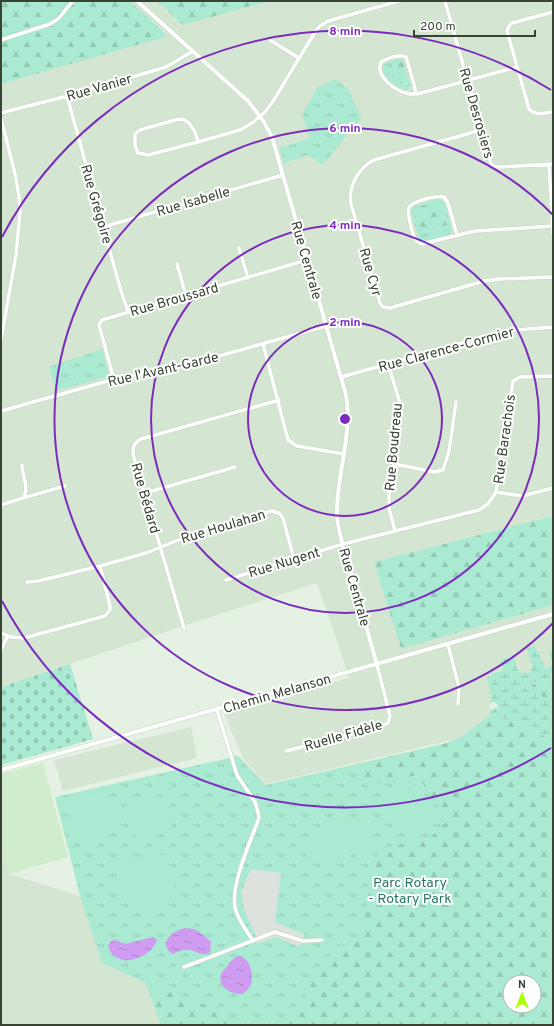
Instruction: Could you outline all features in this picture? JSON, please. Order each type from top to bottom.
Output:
[{"type":"street","points":[[1,40],[50,24],[58,19],[73,1]]},
{"type":"street","name":"Rue Centrale","points":[[137,1],[248,101],[260,116],[272,137],[348,406],[344,454],[337,496],[337,517],[343,544],[377,665]]},
{"type":"street","points":[[198,142],[190,122],[183,119],[140,130],[135,134],[135,146],[138,153],[148,155],[198,142],[240,130],[252,123],[272,103],[315,32],[324,23],[399,1]]},
{"type":"street","name":"Rue Desrosiers","points":[[445,1],[489,159],[493,166],[499,167],[551,164]]},
{"type":"street","points":[[553,12],[514,23],[509,26],[507,33],[530,111],[536,114],[553,112]]},
{"type":"street","points":[[270,40],[299,58]]},
{"type":"street","name":"Rue Vanier","points":[[1,113],[67,96],[166,67],[193,51]]},
{"type":"street","points":[[416,94],[406,57],[399,56],[385,59],[381,62],[380,69],[382,77],[385,81],[404,93],[416,94],[517,67]]},
{"type":"street","name":"Rue Grégoire","points":[[67,96],[128,312]]},
{"type":"street","points":[[1,118],[15,174],[20,212],[16,256],[1,340]]},
{"type":"street","name":"Rue Cyr","points":[[481,130],[374,160],[366,165],[353,182],[350,193],[351,204],[380,304],[385,308],[390,308],[479,282],[553,277]]},
{"type":"street","points":[[551,164],[553,235]]},
{"type":"street","name":"Rue Isabelle","points":[[103,227],[283,175]]},
{"type":"street","points":[[457,235],[448,202],[444,197],[437,196],[413,203],[408,207],[414,237],[419,243],[426,244],[457,235],[484,230],[552,226]]},
{"type":"street","points":[[239,248],[248,278]]},
{"type":"street","name":"Rue Broussard","points":[[114,380],[99,324],[103,319],[307,260]]},
{"type":"street","points":[[176,264],[186,296]]},
{"type":"street","points":[[1,310],[6,311]]},
{"type":"street","name":"Rue l'Avant-Garde","points":[[1,411],[114,380],[194,363],[326,326]]},
{"type":"street","name":"Rue Clarence-Cormier","points":[[341,377],[505,331],[553,327]]},
{"type":"street","points":[[263,344],[279,400],[288,440],[297,446],[344,454]]},
{"type":"street","name":"Rue Boudreau","points":[[388,364],[400,403],[394,464],[389,494],[389,508],[395,531]]},
{"type":"street","name":"Rue Barachois","points":[[343,544],[479,510],[488,504],[496,492],[512,383],[519,378],[553,376]]},
{"type":"street","name":"Rue Bédard","points":[[184,628],[133,454],[133,447],[136,442],[141,439],[279,400]]},
{"type":"street","points":[[394,464],[435,472],[443,470],[449,451],[456,402]]},
{"type":"street","points":[[22,465],[22,471],[27,489],[23,498]]},
{"type":"street","points":[[145,493],[236,467]]},
{"type":"street","points":[[1,505],[65,486]]},
{"type":"street","points":[[496,492],[522,496],[553,488]]},
{"type":"street","name":"Rue Houlahan","points":[[27,582],[38,581],[100,566],[161,548],[201,531],[266,512],[276,511],[283,518],[294,559]]},
{"type":"street","name":"Rue Nugent","points":[[226,580],[343,544]]},
{"type":"street","points":[[1,633],[20,638],[31,637],[105,616],[110,610],[110,606],[100,566]]},
{"type":"street","name":"Chemin Melanson","points":[[1,770],[448,645],[553,614]]},
{"type":"street","points":[[1,650],[8,636]]},
{"type":"street","points":[[448,645],[459,687],[458,704]]},
{"type":"street","name":"Ruelle Fidèle","points":[[286,751],[382,726],[388,723],[390,720],[389,712],[377,665]]},
{"type":"street","points":[[217,710],[237,775],[254,802],[259,818],[237,878],[233,898],[236,911],[253,941]]},
{"type":"street","points":[[184,967],[275,932],[303,941],[322,940]]},
{"type":"shaded area","points":[[130,1],[157,1],[183,25],[270,1],[553,1],[553,516],[374,562],[401,649],[553,605],[553,651],[549,653],[552,665],[545,668],[542,660],[530,655],[532,665],[530,673],[503,671],[492,673],[493,699],[490,700],[489,716],[460,738],[266,784],[244,760],[224,714],[349,678],[317,583],[1,687],[1,84],[168,35]]},
{"type":"shaded area","points":[[191,727],[197,758],[63,791],[54,760]]},
{"type":"shaded area","points":[[43,763],[68,857],[9,874],[1,846],[1,774]]},
{"type":"shaded area","points":[[1,846],[9,874],[80,896],[102,962],[146,983],[161,1025],[1,1025]]},
{"type":"shaded area","points":[[251,869],[281,873],[275,922],[305,935],[300,947],[276,937],[257,944],[255,934],[244,909],[241,892]]},
{"type":"green space","points":[[1,1],[130,1],[168,36],[1,84]]},
{"type":"green space","points":[[157,1],[270,1],[183,25]]},
{"type":"green space","points":[[398,59],[402,60],[405,63],[410,81],[411,85],[408,90],[399,87],[390,81],[383,69],[384,64]],"holes":[[[398,60],[404,63],[410,81],[406,85],[400,83],[392,77],[395,71],[395,62]]]},
{"type":"green space","points":[[398,60],[404,63],[405,74],[410,84],[400,83],[392,77],[395,71],[395,61]]},
{"type":"green space","points":[[336,79],[349,90],[361,118],[327,160],[321,164],[308,155],[284,163],[279,148],[310,138],[302,114],[318,87]]},
{"type":"green space","points":[[438,199],[443,201],[445,203],[452,231],[450,234],[425,241],[420,240],[411,212],[412,208]],"holes":[[[433,203],[441,205],[447,219],[445,227],[426,232],[420,229],[415,219],[416,208]]]},
{"type":"green space","points":[[435,202],[442,208],[446,217],[447,225],[426,232],[421,231],[415,219],[414,210],[418,207]]},
{"type":"green space","points":[[102,349],[109,376],[56,391],[49,367]]},
{"type":"green space","points":[[553,516],[553,605],[401,649],[374,562]]},
{"type":"green space","points":[[535,646],[545,668],[552,665],[549,652],[553,651],[553,685],[548,685],[542,681],[533,683],[531,688],[553,703],[553,754],[546,739],[538,731],[525,724],[489,716],[490,710],[497,708],[498,706],[495,702],[490,703],[490,700],[492,699],[487,677],[492,676],[492,673],[503,671],[500,660],[514,657],[518,672],[530,673],[532,665],[527,648]]},
{"type":"green space","points":[[70,664],[93,739],[1,765],[1,687]]},
{"type":"green space","points":[[538,681],[542,681],[548,685],[553,685],[553,703],[533,691],[531,688],[532,685]]},
{"type":"green space","name":"Parc Rotary - Rotary Park","points":[[489,716],[553,754],[553,1025],[161,1025],[146,983],[102,963],[80,896],[55,797],[238,756],[266,785],[443,744],[460,738]]},
{"type":"green space","points":[[489,716],[525,724],[538,731],[546,739],[553,754],[553,1025],[277,1025],[296,1019],[302,999],[334,948],[359,940],[378,851],[433,835],[448,820],[417,775],[366,786],[362,763],[443,744],[460,738]]},
{"type":"green space","points":[[168,774],[174,793],[164,796],[155,791],[151,779]]},
{"type":"green space","points":[[412,783],[421,790],[441,819],[436,824],[396,834],[383,795]]},
{"type":"green space","points":[[87,793],[103,798],[112,805],[121,831],[77,842],[67,797]]},
{"type":"green space","points":[[148,798],[165,807],[173,830],[137,841],[125,805]]},
{"type":"green space","points":[[354,819],[367,823],[372,830],[373,835],[365,851],[319,864],[309,859],[306,853],[305,845],[307,839],[313,833],[330,825]]},
{"type":"green space","points":[[156,852],[164,856],[179,900],[153,909],[139,906],[127,898],[122,892],[113,866]]},
{"type":"green space","points":[[146,983],[227,1013],[236,1025],[161,1025]]},
{"type":"water","points":[[186,928],[197,930],[211,942],[210,952],[207,954],[202,954],[191,950],[186,950],[172,954],[168,950],[165,944],[171,935],[176,931]]},
{"type":"water","points":[[153,937],[157,940],[153,947],[141,957],[133,960],[118,958],[112,954],[108,946],[111,941],[116,940],[125,944]]},
{"type":"water","points":[[236,957],[243,957],[248,963],[252,976],[248,989],[243,994],[229,991],[220,980],[224,970]]}]
